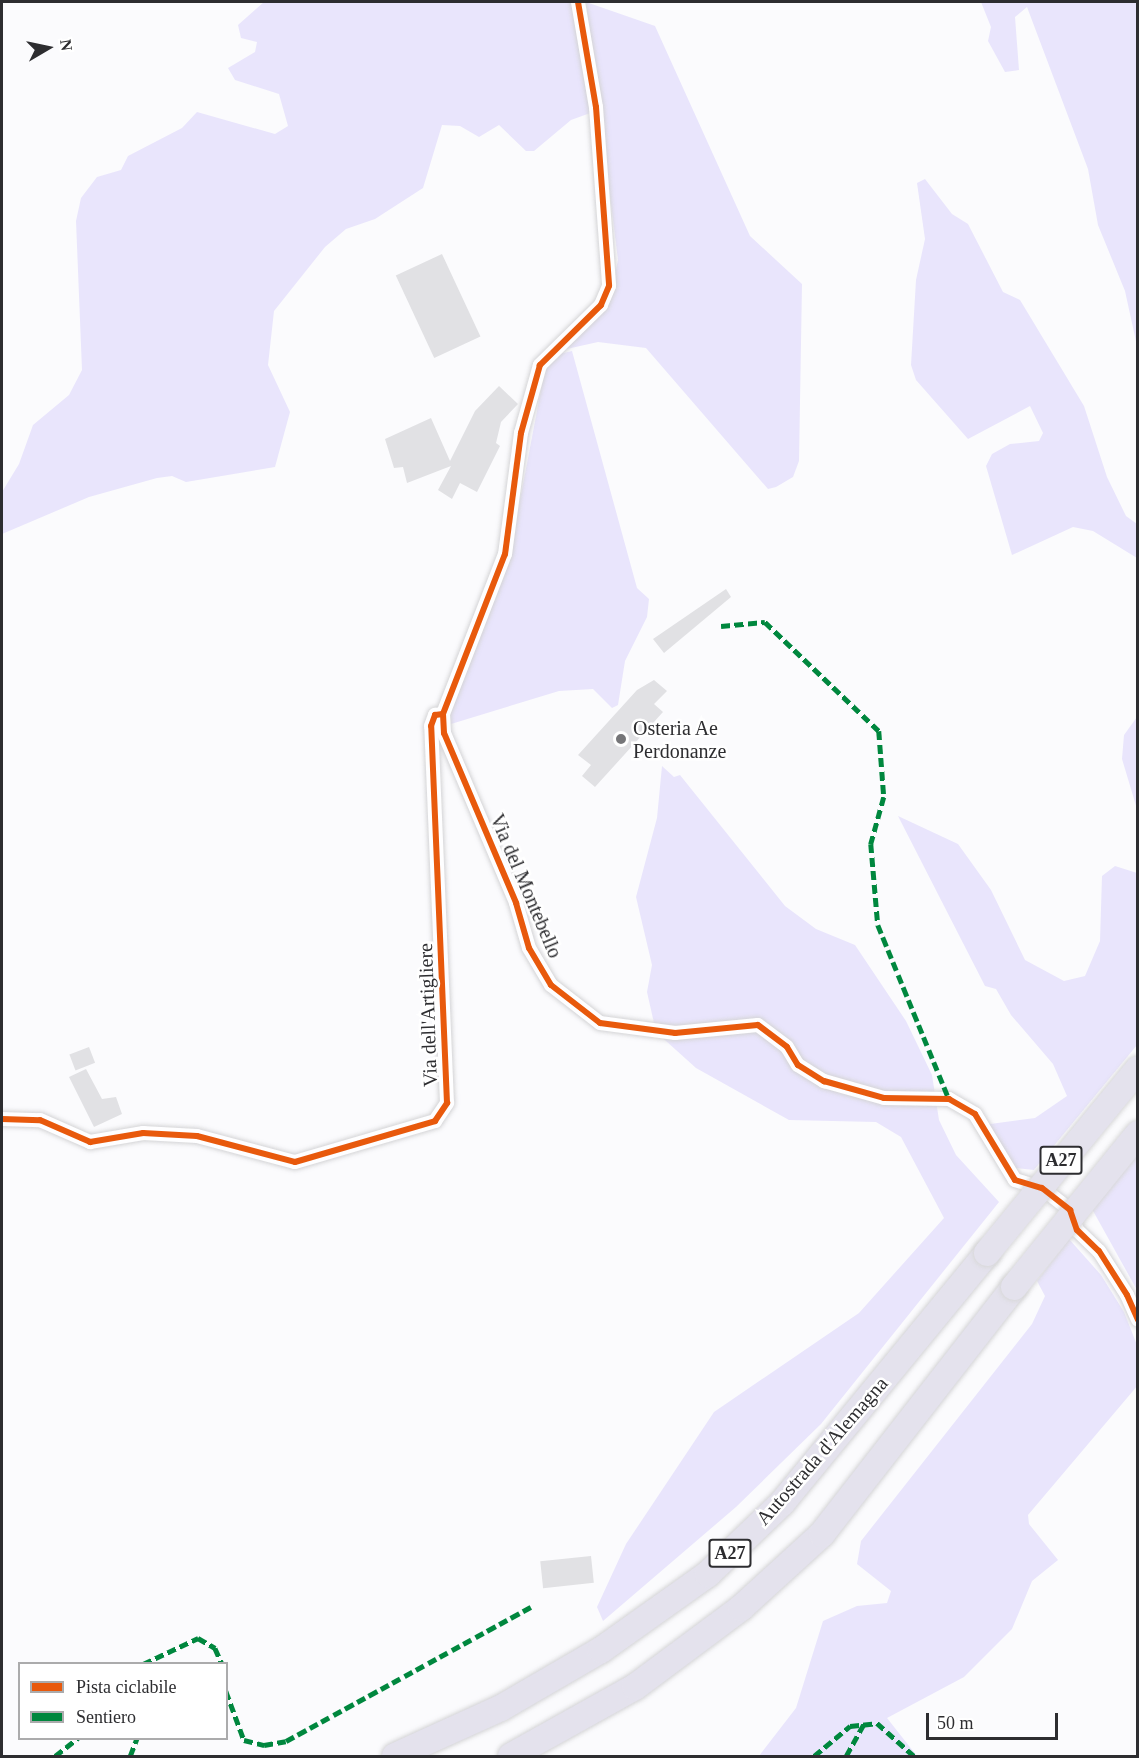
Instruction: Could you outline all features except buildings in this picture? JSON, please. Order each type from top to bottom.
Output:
[{"type":"highway","name":"Autostrada d'Alemagna","points":[[395,1756],[501,1708],[581,1662],[708,1574],[782,1503],[1137,1069]]},
{"type":"highway","name":"A27","points":[[511,1756],[635,1687],[741,1608],[814,1541],[1137,1134]]},
{"type":"street","points":[[443,714],[505,554],[521,433],[540,365],[601,305],[609,286],[596,107],[578,2]]},
{"type":"street","name":"Via dell'Artigliere","points":[[2,1119],[40,1120],[90,1142],[143,1133],[197,1136],[296,1162],[435,1121],[447,1103],[431,726],[435,715],[443,714]]},
{"type":"street","name":"Via del Montebello","points":[[443,714],[444,733],[516,903],[530,948],[551,985],[571,1003],[600,1023],[642,1032],[758,1025],[788,1047],[798,1065],[824,1081],[884,1098],[949,1099],[975,1114],[1015,1180],[1042,1188],[1070,1210],[1077,1230],[1099,1251],[1127,1295],[1137,1320]]},
{"type":"shaded area","points":[[264,2],[578,2],[593,112],[571,120],[534,151],[526,151],[499,125],[479,137],[460,126],[442,125],[423,188],[375,219],[346,229],[325,247],[274,311],[268,365],[290,412],[275,467],[186,482],[172,476],[157,478],[89,497],[2,534],[2,492],[19,464],[33,425],[69,395],[82,370],[76,221],[81,198],[97,177],[121,170],[128,156],[182,128],[197,112],[275,134],[288,126],[279,94],[235,80],[228,68],[255,52],[257,42],[241,38],[238,25]]},
{"type":"shaded area","points":[[586,2],[655,26],[750,236],[802,284],[799,461],[793,477],[776,487],[768,489],[646,348],[598,342],[562,350],[612,289],[618,260]]},
{"type":"shaded area","points":[[981,2],[1137,2],[1137,346],[1125,291],[1098,225],[1088,169],[1027,7],[1015,17],[1019,70],[1005,72],[988,41],[991,27]]},
{"type":"shaded area","points":[[925,179],[952,214],[968,224],[1003,292],[1020,300],[1084,406],[1107,477],[1126,516],[1137,524],[1137,558],[1093,531],[1073,527],[1012,555],[986,466],[992,454],[1010,444],[1039,441],[1043,433],[1030,406],[968,439],[916,380],[911,365],[916,280],[925,239],[917,183]]},
{"type":"shaded area","points":[[572,351],[637,588],[649,599],[647,617],[625,661],[618,705],[612,708],[593,689],[559,691],[451,724],[450,707],[516,521],[545,369],[551,356]]},
{"type":"shaded area","points":[[1137,717],[1137,809],[1122,759],[1124,735]]},
{"type":"shaded area","points":[[662,766],[674,777],[680,775],[785,906],[816,929],[855,945],[906,1021],[932,1075],[939,1120],[956,1155],[999,1202],[821,1424],[736,1507],[603,1621],[597,1607],[626,1544],[714,1412],[859,1313],[944,1218],[901,1137],[876,1122],[789,1120],[696,1068],[656,1032],[647,992],[652,965],[636,897],[657,818]]},
{"type":"shaded area","points":[[898,816],[958,844],[991,890],[1025,960],[1064,981],[1085,976],[1100,941],[1102,876],[1115,866],[1137,873],[1137,1045],[1034,1170],[1016,1168],[983,1125],[1035,1118],[1067,1096],[1053,1064],[1011,1015],[996,989],[985,986]]},
{"type":"shaded area","points":[[1137,1153],[1137,1290],[1092,1209]]},
{"type":"shaded area","points":[[1069,1239],[1101,1275],[1124,1312],[1137,1345],[1138,1385],[1028,1515],[1029,1524],[1058,1560],[1032,1581],[1012,1629],[964,1677],[887,1718],[917,1756],[759,1756],[796,1708],[823,1621],[857,1606],[887,1603],[891,1591],[857,1564],[861,1541],[1032,1324],[1045,1296],[1037,1281]]},
{"type":"marked path","points":[[721,626],[765,622],[879,731],[884,797],[871,844],[878,925],[949,1099]]},
{"type":"marked path","points":[[228,1696],[244,1740],[264,1745],[286,1741],[534,1605]]},
{"type":"marked path","points":[[147,1662],[198,1638],[215,1648],[221,1662]]},
{"type":"marked path","points":[[814,1756],[850,1726],[877,1723],[914,1756]]},
{"type":"marked path","points":[[846,1756],[864,1724]]},
{"type":"marked path","points":[[55,1756],[75,1740]]},
{"type":"marked path","points":[[130,1756],[136,1740]]},
{"type":"cycle path","points":[[578,2],[596,107],[609,286],[601,305],[540,365],[521,433],[505,554],[443,714],[444,733],[516,903],[529,948],[551,985],[600,1023],[675,1033],[758,1025],[787,1047],[798,1065],[824,1081],[884,1098],[949,1099],[975,1114],[1015,1180],[1042,1188],[1070,1210],[1077,1230],[1099,1251],[1127,1295],[1138,1320]]},
{"type":"cycle path","points":[[2,1119],[40,1120],[90,1142],[143,1133],[197,1136],[295,1162],[435,1121],[447,1103],[431,726],[435,715],[443,714]]},
{"type":"place","name":"Osteria Ae Perdonanze","points":[[621,739]]}]
